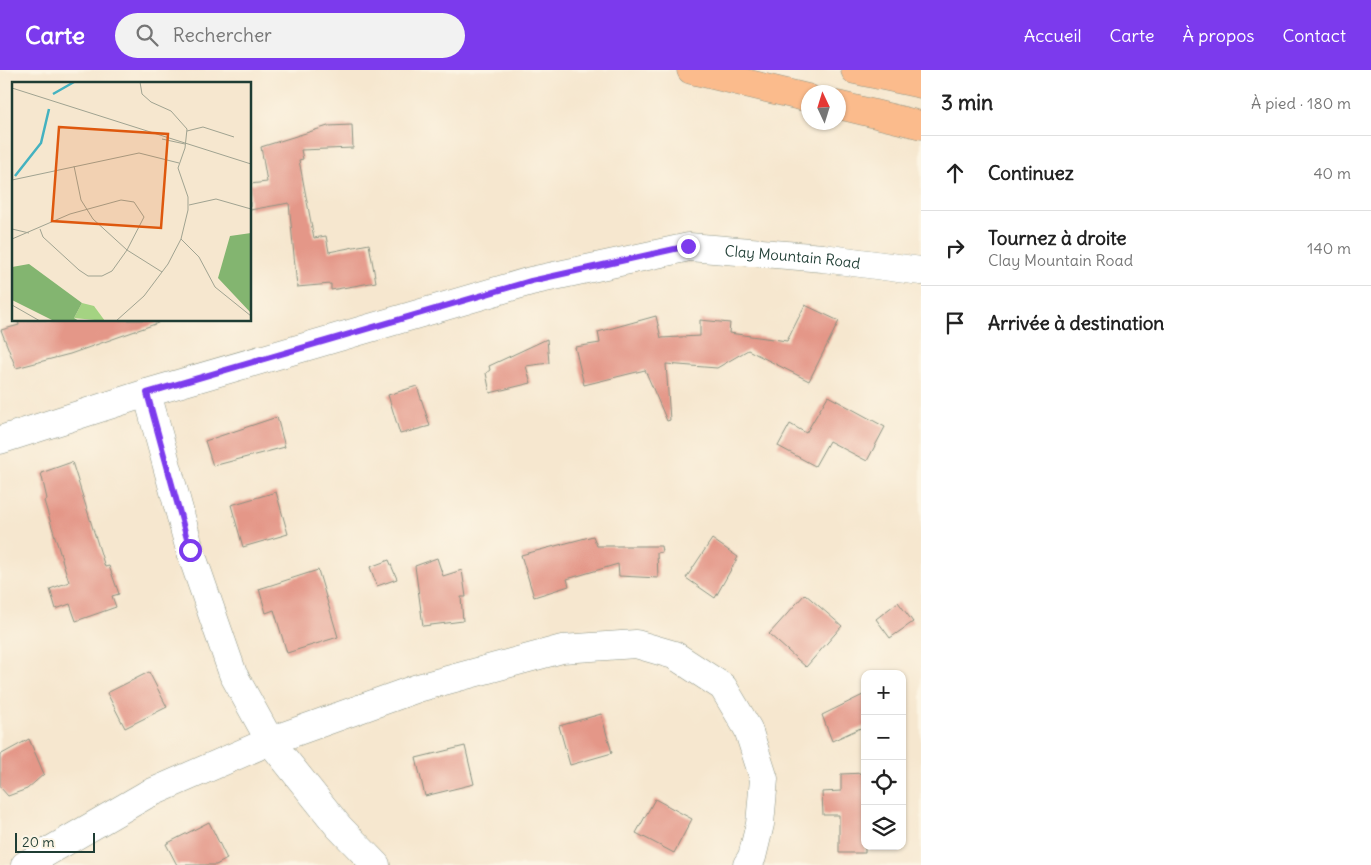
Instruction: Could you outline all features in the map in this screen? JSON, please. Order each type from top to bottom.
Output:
[{"type":"highway","points":[[691,70],[801,96]]},
{"type":"highway","points":[[855,70],[921,84]]},
{"type":"highway","points":[[846,107],[921,125]]},
{"type":"street","name":"Clay Mountain Road","points":[[0,440],[147,393],[531,281],[688,246],[823,258],[921,271]]},
{"type":"street","points":[[147,393],[190,550],[233,674],[270,741],[338,827],[376,865]]},
{"type":"street","points":[[25,865],[146,795],[270,741],[418,688],[562,649],[636,644],[674,655],[722,687],[748,729],[764,779],[760,824],[752,856],[747,865]]},
{"type":"building","points":[[352,125],[353,148],[301,150],[303,159],[299,160],[314,238],[326,236],[329,252],[369,244],[376,282],[331,290],[331,284],[297,287],[289,203],[251,210],[251,184],[267,182],[261,147],[328,126]]},
{"type":"building","points":[[805,305],[839,321],[809,381],[748,350],[717,368],[666,364],[670,420],[667,421],[645,370],[584,385],[575,347],[600,343],[598,332],[656,316],[661,338],[700,336],[700,320],[730,323],[729,333],[787,341]]},
{"type":"building","points":[[18,321],[157,321],[158,323],[70,354],[16,368],[1,330],[19,325]]},
{"type":"building","points":[[547,339],[549,363],[526,366],[531,383],[490,393],[486,373],[490,370],[489,366]]},
{"type":"building","points":[[417,386],[430,426],[400,434],[388,395]]},
{"type":"building","points":[[828,396],[885,427],[867,461],[829,441],[815,466],[778,446],[790,424],[806,433]]},
{"type":"building","points":[[277,417],[285,447],[213,466],[205,441]]},
{"type":"building","points":[[72,462],[105,567],[109,566],[119,594],[112,596],[116,607],[76,621],[70,604],[56,609],[50,589],[69,582],[44,501],[47,499],[41,473]]},
{"type":"building","points":[[276,492],[288,534],[243,547],[231,505]]},
{"type":"building","points":[[593,536],[597,546],[661,546],[662,552],[657,553],[658,578],[619,576],[618,564],[567,579],[569,586],[534,597],[521,555]]},
{"type":"building","points":[[712,539],[738,557],[715,598],[686,578]]},
{"type":"building","points":[[437,558],[443,576],[462,570],[466,597],[461,597],[463,621],[423,626],[415,566]]},
{"type":"building","points":[[389,560],[397,579],[377,586],[370,567]]},
{"type":"building","points":[[318,570],[338,637],[287,653],[274,610],[266,613],[259,589]]},
{"type":"building","points":[[805,594],[842,626],[806,667],[769,634]]},
{"type":"building","points":[[898,602],[913,622],[890,638],[876,619]]},
{"type":"building","points":[[149,672],[167,707],[125,728],[107,693]]},
{"type":"building","points":[[861,696],[861,728],[832,741],[822,715]]},
{"type":"building","points":[[601,714],[612,753],[570,765],[559,726]]},
{"type":"building","points":[[29,739],[44,774],[27,789],[8,796],[0,787],[0,755]]},
{"type":"building","points":[[465,746],[474,784],[425,796],[416,758]]},
{"type":"building","points":[[861,773],[861,850],[865,850],[865,853],[839,853],[839,815],[823,815],[822,792],[841,791],[841,774]]},
{"type":"building","points":[[655,799],[692,819],[674,853],[636,833]]},
{"type":"building","points":[[209,822],[227,859],[216,865],[177,865],[166,844]]},
{"type":"route","points":[[190,550],[147,393],[531,281],[688,246]]}]
